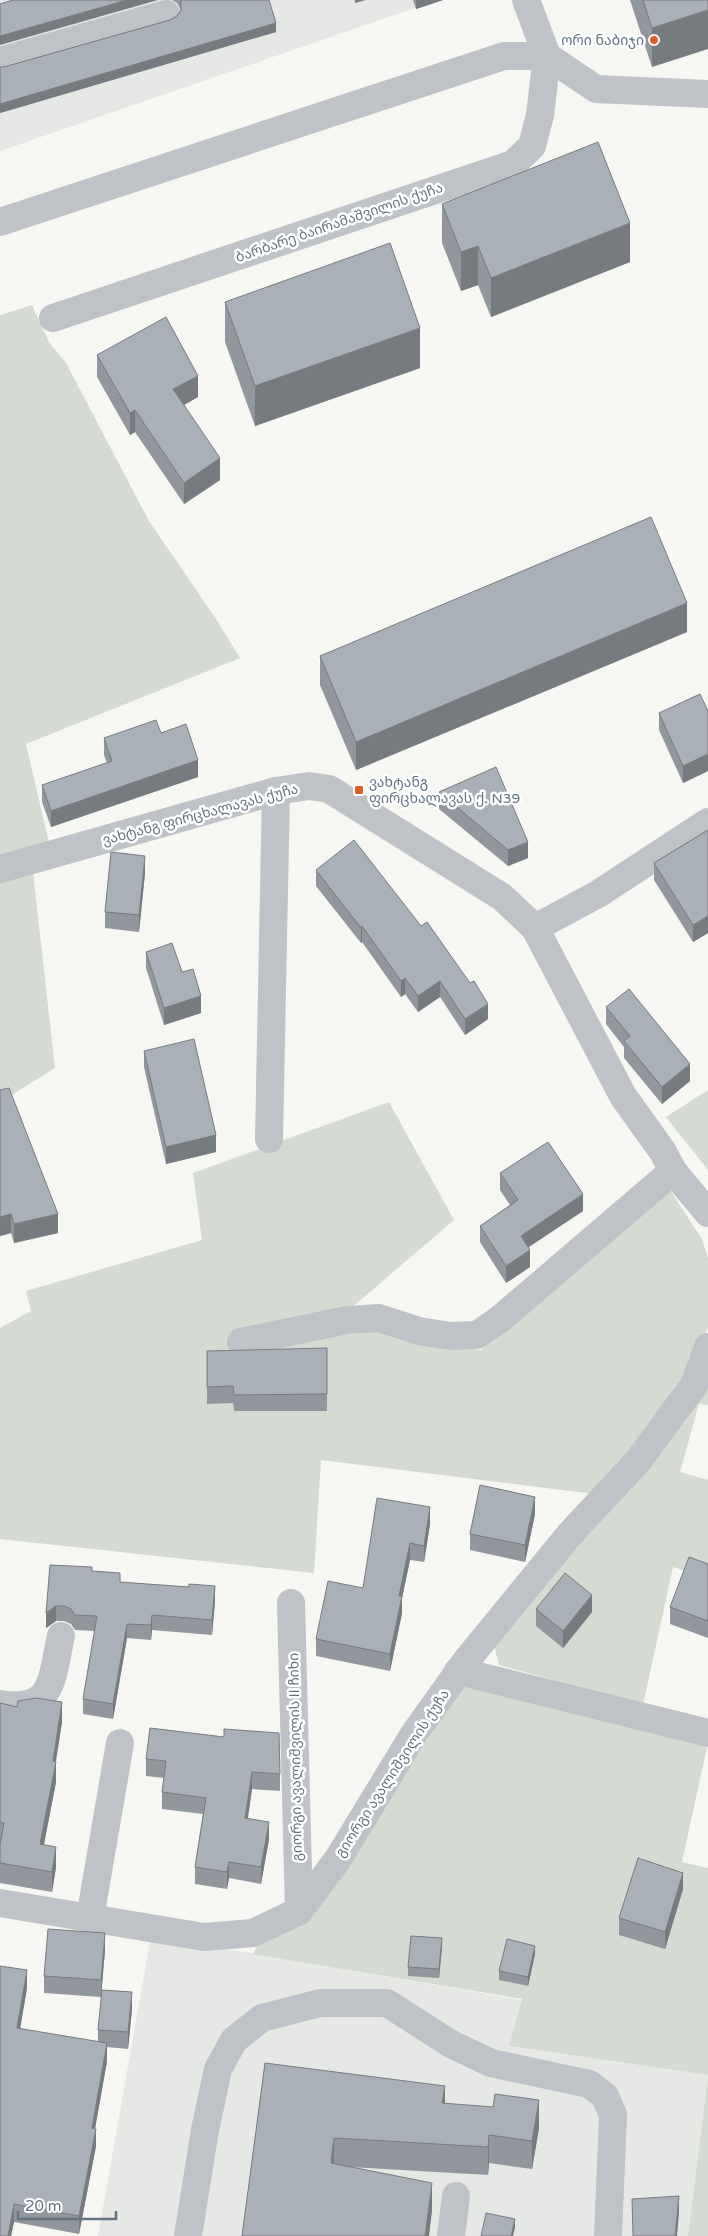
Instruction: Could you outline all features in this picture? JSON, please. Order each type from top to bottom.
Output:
[{"type":"street","points":[[526,0],[547,56],[596,90],[708,94]]},
{"type":"street","points":[[0,61],[166,14]]},
{"type":"street","points":[[0,222],[504,56],[547,56]]},
{"type":"street","name":"ბარბარე ბაირამაშვილის ქუჩა","points":[[53,318],[513,164],[532,146],[540,115],[547,56]]},
{"type":"street","name":"ვახტანგ ფირცხალავას ქუჩა","points":[[0,869],[276,791],[309,786],[329,789],[502,898],[535,928],[623,1096],[663,1152],[673,1171],[708,1213]]},
{"type":"street","points":[[269,1140],[276,791]]},
{"type":"street","points":[[535,928],[598,894],[708,822]]},
{"type":"street","points":[[241,1342],[347,1320],[379,1318],[419,1331],[451,1336],[477,1335],[500,1319],[673,1171]]},
{"type":"street","name":"გიორგი ავალიშვილის ქუჩა","points":[[0,1902],[204,1936],[253,1933],[299,1911],[338,1858],[414,1734],[458,1671],[570,1534],[638,1461],[694,1385],[708,1346]]},
{"type":"street","name":"გიორგი ავალიშვილის II ჩიხი","points":[[291,1603],[299,1911]]},
{"type":"street","points":[[0,1704],[14,1706],[34,1704],[49,1690],[61,1636]]},
{"type":"street","points":[[458,1671],[708,1733]]},
{"type":"street","points":[[90,1918],[120,1743]]},
{"type":"street","points":[[188,2236],[205,2130],[218,2069],[234,2040],[262,2018],[320,2003],[387,2003],[451,2044],[490,2062],[589,2084],[605,2096],[614,2115],[608,2236]]},
{"type":"street","points":[[451,2236],[456,2196]]},
{"type":"shaded area","points":[[0,0],[438,0],[0,151]]},
{"type":"shaded area","points":[[32,305],[49,342],[66,363],[149,521],[216,619],[240,658],[26,744],[49,843],[0,858],[0,315]]},
{"type":"shaded area","points":[[33,872],[55,1068],[5,1099],[0,1100],[0,881]]},
{"type":"shaded area","points":[[708,1090],[708,1170],[666,1117]]},
{"type":"shaded area","points":[[389,1102],[454,1220],[350,1309],[414,1343],[481,1350],[670,1190],[702,1239],[708,1258],[708,1327],[687,1379],[594,1494],[321,1460],[314,1573],[0,1539],[0,1328],[31,1311],[26,1291],[202,1240],[193,1173]]},
{"type":"shaded area","points":[[708,1374],[708,1405],[699,1404],[680,1472],[708,1480],[708,1578],[673,1567],[643,1705],[499,1665],[493,1642]]},
{"type":"shaded area","points":[[463,1684],[707,1747],[682,1862],[708,1868],[708,2075],[509,2046],[522,1999],[253,1954],[261,1939],[343,1873]]},
{"type":"shaded area","points":[[151,1936],[522,2000],[509,2046],[708,2075],[688,2236],[98,2236]]},
{"type":"shaded area","points":[[708,2075],[708,2236],[688,2236]]},
{"type":"building","points":[[13,0],[127,0],[0,36],[0,4]]},
{"type":"building","points":[[180,0],[269,0],[276,23],[0,104],[0,67],[170,20],[177,16],[181,10]]},
{"type":"building","points":[[643,0],[708,0],[708,10],[652,28]]},
{"type":"building","points":[[598,142],[630,223],[491,278],[478,246],[461,252],[442,204]]},
{"type":"building","points":[[390,243],[420,328],[255,386],[225,302]]},
{"type":"building","points":[[166,317],[198,376],[173,389],[220,458],[184,483],[135,410],[130,413],[97,355]]},
{"type":"building","points":[[651,517],[687,603],[356,742],[320,656]]},
{"type":"building","points":[[700,694],[708,711],[708,754],[683,766],[659,713]]},
{"type":"building","points":[[156,720],[161,733],[186,724],[198,760],[51,811],[42,785],[112,761],[104,738]]},
{"type":"building","points":[[496,767],[528,842],[508,850],[439,792]]},
{"type":"building","points":[[708,830],[708,916],[693,925],[654,863]]},
{"type":"building","points":[[354,840],[421,926],[427,922],[470,983],[474,981],[488,1004],[465,1019],[440,981],[418,996],[405,978],[401,981],[362,926],[361,928],[316,870]]},
{"type":"building","points":[[111,852],[145,856],[139,915],[105,912]]},
{"type":"building","points":[[172,943],[182,972],[193,969],[201,996],[164,1008],[146,952]]},
{"type":"building","points":[[629,989],[690,1064],[662,1087],[624,1041],[630,1036],[606,1007]]},
{"type":"building","points":[[194,1039],[216,1135],[166,1147],[144,1051]]},
{"type":"building","points":[[9,1088],[58,1214],[14,1224],[11,1214],[0,1217],[0,1090]]},
{"type":"building","points":[[548,1142],[583,1194],[521,1236],[530,1250],[506,1266],[480,1226],[518,1200],[500,1173]]},
{"type":"building","points":[[327,1348],[327,1394],[234,1395],[233,1386],[207,1387],[207,1351]]},
{"type":"building","points":[[480,1485],[535,1497],[525,1545],[470,1534]]},
{"type":"building","points":[[377,1498],[430,1507],[424,1546],[410,1543],[399,1596],[402,1596],[390,1654],[316,1639],[328,1581],[363,1588]]},
{"type":"building","points":[[689,1557],[708,1564],[708,1621],[670,1607]]},
{"type":"building","points":[[50,1565],[92,1567],[92,1571],[120,1573],[120,1582],[189,1587],[189,1584],[215,1586],[212,1620],[152,1615],[151,1625],[127,1624],[113,1704],[83,1699],[97,1616],[75,1615],[71,1609],[64,1606],[56,1606],[46,1613]]},
{"type":"building","points":[[565,1573],[592,1595],[563,1631],[536,1609]]},
{"type":"building","points":[[36,1698],[62,1702],[53,1761],[56,1762],[40,1844],[56,1847],[52,1872],[0,1863],[0,1845],[4,1823],[0,1822],[0,1703],[17,1707],[18,1701]]},
{"type":"building","points":[[150,1728],[224,1737],[224,1729],[279,1733],[280,1774],[252,1772],[245,1818],[269,1822],[261,1867],[229,1862],[227,1872],[195,1867],[206,1798],[162,1792],[166,1761],[146,1759]]},
{"type":"building","points":[[638,1858],[683,1873],[665,1932],[619,1918]]},
{"type":"building","points":[[48,1929],[105,1933],[101,1980],[44,1976]]},
{"type":"building","points":[[411,1936],[442,1938],[439,1969],[408,1967]]},
{"type":"building","points":[[507,1939],[535,1946],[528,1977],[499,1971]]},
{"type":"building","points":[[0,1966],[27,1970],[17,2028],[107,2043],[92,2128],[96,2129],[79,2216],[14,2204],[8,2236],[0,2236]]},
{"type":"building","points":[[102,1990],[132,1992],[128,2032],[98,2030]]},
{"type":"building","points":[[265,2063],[445,2086],[442,2103],[493,2107],[495,2094],[539,2100],[532,2141],[489,2135],[488,2147],[334,2138],[331,2163],[432,2183],[425,2236],[242,2236]]},
{"type":"building","points":[[679,2196],[675,2236],[633,2236],[632,2199]]},
{"type":"building","points":[[486,2213],[515,2219],[511,2236],[481,2236]]},
{"type":"place","name":"ორი ნაბიჯი","points":[[654,40]]},
{"type":"place","name":"ვახტანგ ფირცხალავას ქ. N39","points":[[359,790]]}]
